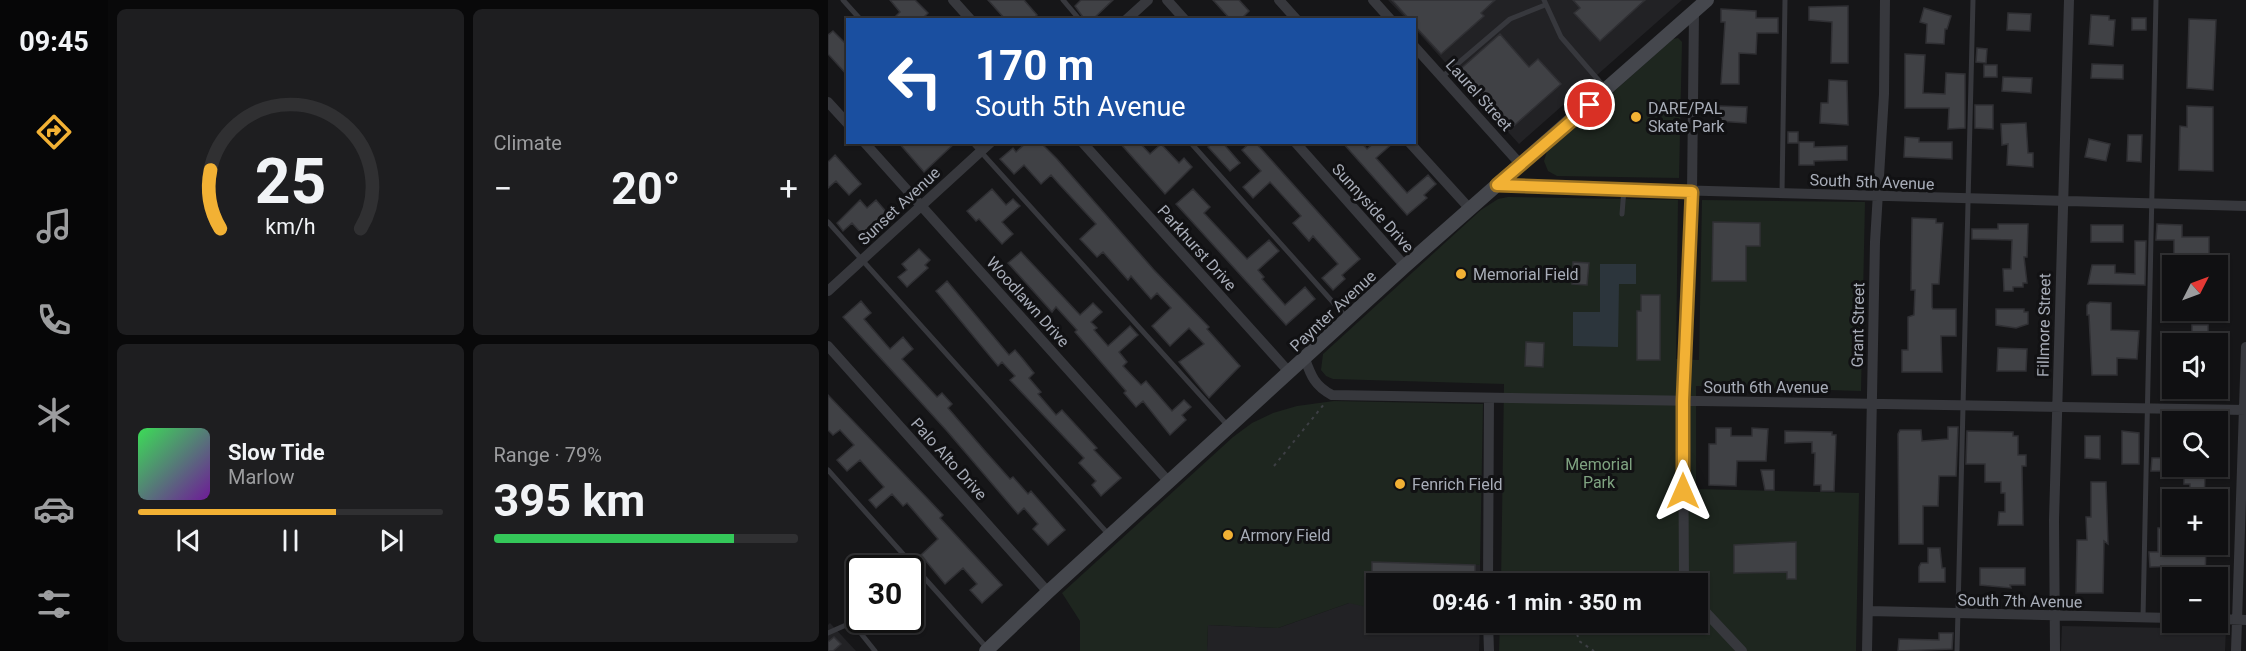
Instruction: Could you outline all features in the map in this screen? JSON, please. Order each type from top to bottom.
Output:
[{"type":"street","points":[[953,0],[969,18]]},
{"type":"street","points":[[1128,18],[1148,0]]},
{"type":"street","points":[[1167,0],[1183,18]]},
{"type":"street","points":[[1280,0],[1295,18]]},
{"type":"street","points":[[1373,0],[1389,18]]},
{"type":"street","name":"Paynter Avenue","points":[[987,650],[1047,592],[1230,428],[1405,266],[1707,0]]},
{"type":"street","name":"Grant Street","points":[[1867,651],[1872,403],[1885,0]]},
{"type":"street","name":"Fillmore Street","points":[[2055,651],[2061,202],[2068,0]]},
{"type":"street","points":[[1684,573],[1683,401],[1692,192],[1694,12]]},
{"type":"street","name":"Laurel Street","points":[[1416,48],[1521,165]]},
{"type":"street","points":[[828,102],[846,122]]},
{"type":"street","name":"Woodlawn Drive","points":[[866,144],[1169,482]]},
{"type":"street","name":"Sunset Avenue","points":[[828,291],[989,144]]},
{"type":"street","name":"Parkhurst Drive","points":[[1084,144],[1290,373]]},
{"type":"street","name":"Sunnyside Drive","points":[[1297,144],[1405,266]]},
{"type":"street","points":[[1411,144],[1470,210]]},
{"type":"street","name":"South 5th Avenue","points":[[1497,185],[2246,206]]},
{"type":"street","name":"Palo Alto Drive","points":[[828,346],[1047,592]]},
{"type":"street","points":[[2236,651],[2242,620],[2246,347]]},
{"type":"street","points":[[1305,359],[1311,378],[1322,390],[1332,395]]},
{"type":"street","name":"South 6th Avenue","points":[[1332,395],[2245,410]]},
{"type":"street","points":[[1488,573],[1489,398]]},
{"type":"street","name":"South 7th Avenue","points":[[1868,611],[1958,615],[2162,618]]},
{"type":"street","points":[[1708,615],[1742,651]]},
{"type":"street","points":[[1488,633],[1489,651]]},
{"type":"lane","points":[[843,0],[859,18]]},
{"type":"lane","points":[[1063,0],[1078,18]]},
{"type":"lane","points":[[1782,194],[1785,0]]},
{"type":"lane","points":[[1957,651],[1972,0]]},
{"type":"lane","points":[[2144,618],[2150,409],[2156,0]]},
{"type":"lane","points":[[1442,77],[1510,19],[1544,2],[1561,37],[1607,90]]},
{"type":"lane","points":[[974,144],[1230,428]]},
{"type":"lane","points":[[1192,144],[1348,318]]},
{"type":"lane","points":[[1623,214],[1624,189]]},
{"type":"lane","points":[[828,222],[1110,536]]},
{"type":"lane","points":[[828,470],[987,650]]},
{"type":"lane","points":[[828,633],[846,625],[859,631],[875,651]]},
{"type":"path","points":[[1274,466],[1332,395]]},
{"type":"path","points":[[1577,633],[1579,641],[1594,651]]},
{"type":"shaded area","points":[[1388,0],[1682,0],[1519,144],[1416,30],[1416,18],[1405,18]]},
{"type":"shaded area","points":[[1600,264],[1636,264],[1636,284],[1619,284],[1618,347],[1573,346],[1573,312],[1600,312]]},
{"type":"shaded area","points":[[1372,562],[1480,565],[1480,573],[1366,573],[1366,633],[1480,633],[1479,651],[1207,651],[1208,625],[1278,628],[1349,603]]},
{"type":"shaded area","points":[[830,623],[856,651],[828,651],[828,625]]},
{"type":"shaded area","points":[[2062,626],[2162,628],[2162,633],[2226,633],[2225,651],[2061,651]]},
{"type":"green space","points":[[1678,38],[1682,42],[1679,178],[1557,176],[1548,171],[1544,161],[1547,151],[1673,39]]},
{"type":"green space","name":"Memorial Park","points":[[1508,197],[1678,200],[1676,359],[1699,360],[1702,200],[1865,202],[1861,391],[1696,386],[1696,489],[1859,493],[1856,651],[1499,651],[1500,633],[1708,633],[1708,573],[1501,573],[1504,384],[1333,379],[1321,370],[1323,354],[1481,210],[1498,199]]},
{"type":"green space","points":[[1334,401],[1483,404],[1480,565],[1372,562],[1372,573],[1366,573],[1366,607],[1349,603],[1278,628],[1208,625],[1207,651],[1080,651],[1080,621],[1062,593],[1233,437],[1252,423],[1273,413],[1297,406]]},
{"type":"building","points":[[890,0],[915,0],[928,13],[923,18],[894,18],[900,12]]},
{"type":"building","points":[[988,0],[1024,0],[1037,15],[1034,18],[1004,18]]},
{"type":"building","points":[[1081,0],[1113,0],[1094,18],[1084,18],[1075,6]]},
{"type":"building","points":[[1213,0],[1239,0],[1249,11],[1242,18],[1229,18]]},
{"type":"building","points":[[1392,0],[1495,0],[1481,13],[1484,16],[1441,54],[1416,27],[1416,18],[1408,18]]},
{"type":"building","points":[[1573,0],[1645,0],[1600,41],[1574,13],[1580,8]]},
{"type":"building","points":[[1848,6],[1848,63],[1831,63],[1832,22],[1809,20],[1809,7]]},
{"type":"building","points":[[1924,8],[1951,16],[1947,29],[1945,29],[1944,44],[1926,43],[1927,24],[1920,22]]},
{"type":"building","points":[[1721,9],[1756,11],[1756,18],[1778,18],[1778,33],[1757,33],[1756,54],[1739,53],[1739,84],[1721,84],[1725,22],[1721,22]]},
{"type":"building","points":[[2008,13],[2031,14],[2030,31],[2007,30]]},
{"type":"building","points":[[2091,15],[2109,16],[2109,20],[2115,20],[2113,46],[2089,44]]},
{"type":"building","points":[[2132,18],[2146,18],[2146,30],[2132,30]]},
{"type":"building","points":[[2189,19],[2216,20],[2213,90],[2187,88]]},
{"type":"building","points":[[833,31],[846,44],[846,74],[828,54],[828,35]]},
{"type":"building","points":[[1500,34],[1529,67],[1538,59],[1561,84],[1508,131],[1456,73]]},
{"type":"building","points":[[1977,48],[1987,49],[1986,63],[1976,62]]},
{"type":"building","points":[[1905,54],[1925,55],[1923,93],[1945,94],[1946,73],[1965,74],[1965,128],[1948,129],[1949,108],[1905,108]]},
{"type":"building","points":[[2092,64],[2123,65],[2123,79],[2091,78]]},
{"type":"building","points":[[1984,65],[1997,65],[1997,77],[1984,77]]},
{"type":"building","points":[[2003,77],[2032,78],[2031,93],[2002,91]]},
{"type":"building","points":[[1829,80],[1847,81],[1848,125],[1820,123],[1821,103],[1828,103]]},
{"type":"building","points":[[1975,105],[1993,105],[1993,129],[1975,128]]},
{"type":"building","points":[[1719,106],[1747,107],[1746,123],[1718,121]]},
{"type":"building","points":[[2187,106],[2213,107],[2213,171],[2179,170],[2180,126],[2187,127]]},
{"type":"building","points":[[2026,123],[2028,153],[2033,153],[2033,167],[2007,165],[2008,144],[2002,145],[2001,124]]},
{"type":"building","points":[[1788,132],[1798,132],[1798,143],[1788,143]]},
{"type":"building","points":[[2128,135],[2142,135],[2141,162],[2127,161]]},
{"type":"building","points":[[1905,137],[1919,138],[1919,142],[1952,142],[1952,159],[1904,157]]},
{"type":"building","points":[[2089,139],[2110,144],[2106,161],[2085,157]]},
{"type":"building","points":[[1799,142],[1814,142],[1814,147],[1847,146],[1847,160],[1814,161],[1814,165],[1799,165]]},
{"type":"building","points":[[900,144],[954,144],[924,172]]},
{"type":"building","points":[[1025,144],[1042,144],[1154,270],[1209,327],[1207,329],[1240,366],[1209,398],[1179,362],[1204,344],[1189,328],[1170,346],[1152,326],[1171,308],[1157,293],[1151,299],[1131,276],[1128,280],[1103,252],[1097,257],[1080,239],[1096,224],[1051,175],[1041,184],[1024,165],[1014,174],[1000,159],[1013,148],[1016,152]]},
{"type":"building","points":[[1121,144],[1141,144],[1150,154],[1161,144],[1179,163],[1184,158],[1192,167],[1165,194]]},
{"type":"building","points":[[1211,144],[1224,144],[1240,163],[1230,171],[1208,147]]},
{"type":"building","points":[[1249,144],[1257,144],[1360,259],[1342,275],[1345,279],[1333,290],[1322,278],[1338,264],[1313,236],[1309,241],[1293,223],[1301,216],[1270,182],[1253,198],[1243,187],[1261,171],[1242,150]]},
{"type":"building","points":[[1344,144],[1363,144],[1367,149],[1373,144],[1392,144],[1376,158],[1407,193],[1428,175],[1436,184],[1424,195],[1427,198],[1407,215]]},
{"type":"building","points":[[835,155],[861,184],[849,195],[836,181],[828,188],[828,162]]},
{"type":"building","points":[[992,189],[1006,205],[1013,199],[1020,206],[1002,222],[1013,234],[1002,244],[979,219],[976,221],[967,211]]},
{"type":"building","points":[[1193,189],[1210,207],[1204,213],[1247,259],[1269,240],[1279,251],[1258,270],[1264,277],[1262,279],[1285,305],[1305,287],[1315,299],[1286,325],[1176,204]]},
{"type":"building","points":[[860,200],[867,208],[876,200],[888,214],[864,236],[852,223],[843,231],[837,223]]},
{"type":"building","points":[[1912,218],[1936,219],[1936,223],[1943,223],[1939,284],[1932,284],[1932,307],[1933,309],[1956,309],[1956,336],[1941,336],[1942,372],[1902,372],[1902,350],[1908,350],[1908,317],[1914,315],[1915,290],[1911,290]]},
{"type":"building","points":[[1713,222],[1760,223],[1760,246],[1746,246],[1746,281],[1712,281]]},
{"type":"building","points":[[1998,224],[2028,224],[2027,257],[2024,257],[2027,283],[2023,283],[2023,287],[2013,287],[2013,291],[2004,291],[2003,269],[2011,269],[2012,240],[1972,239],[1972,229],[1998,229]]},
{"type":"building","points":[[2157,224],[2182,225],[2182,237],[2209,237],[2209,255],[2174,255],[2174,240],[2156,240]]},
{"type":"building","points":[[2091,225],[2123,225],[2123,242],[2091,242]]},
{"type":"building","points":[[2135,241],[2146,241],[2145,285],[2088,284],[2092,265],[2115,265],[2115,273],[2135,274]]},
{"type":"building","points":[[919,249],[930,260],[925,265],[928,268],[907,287],[898,277],[907,270],[902,264]]},
{"type":"building","points":[[1021,252],[1080,315],[1093,303],[1102,312],[1091,322],[1097,328],[1094,330],[1108,346],[1130,326],[1138,335],[1119,352],[1127,362],[1123,366],[1141,385],[1146,381],[1172,411],[1184,400],[1191,407],[1182,415],[1186,420],[1170,435],[1143,401],[1136,407],[1124,393],[1126,391],[1075,332],[1077,330],[1056,307],[1052,312],[1008,263]]},
{"type":"building","points":[[1573,262],[1589,263],[1587,285],[1572,284]]},
{"type":"building","points":[[947,281],[1009,355],[1015,350],[1022,358],[1034,373],[1029,378],[1041,392],[1038,394],[1056,415],[1062,410],[1097,448],[1094,450],[1121,478],[1101,496],[1092,485],[1096,481],[1079,463],[1084,458],[1010,380],[1015,376],[1002,362],[998,366],[936,291]]},
{"type":"building","points":[[1641,295],[1660,295],[1660,360],[1637,360],[1637,311],[1641,311]]},
{"type":"building","points":[[861,301],[871,313],[864,319],[890,349],[903,337],[913,349],[902,359],[937,397],[942,393],[952,404],[948,408],[1010,479],[1013,477],[1028,494],[1031,491],[1065,530],[1048,545],[1033,529],[1038,524],[1024,508],[1018,514],[947,431],[843,317]]},
{"type":"building","points":[[2090,302],[2111,303],[2111,330],[2139,331],[2137,359],[2117,358],[2117,375],[2092,375],[2089,315],[2087,315],[2087,305]]},
{"type":"building","points":[[1996,309],[2024,309],[2024,312],[2028,312],[2028,324],[2016,328],[1996,325]]},
{"type":"building","points":[[2192,325],[2208,325],[2208,333],[2192,333]]},
{"type":"building","points":[[1526,342],[1544,343],[1543,367],[1525,366]]},
{"type":"building","points":[[1998,348],[2027,349],[2026,371],[1997,371]]},
{"type":"building","points":[[828,395],[943,515],[940,518],[1002,585],[982,603],[970,590],[977,584],[963,568],[945,584],[924,559],[924,555],[921,555],[938,539],[907,503],[903,506],[892,494],[876,508],[869,500],[884,487],[860,460],[847,471],[837,460],[854,445],[840,430],[833,435],[828,430]]},
{"type":"building","points":[[1948,427],[1958,427],[1956,476],[1939,476],[1938,506],[1923,506],[1923,544],[1899,544],[1898,434],[1900,430],[1921,430],[1922,441],[1948,439]]},
{"type":"building","points":[[1716,428],[1731,428],[1731,436],[1752,436],[1752,428],[1768,429],[1766,461],[1737,461],[1736,486],[1709,485],[1709,444],[1716,444]]},
{"type":"building","points":[[1785,431],[1832,432],[1832,435],[1836,435],[1834,491],[1821,491],[1821,485],[1814,485],[1815,453],[1812,453],[1812,442],[1785,443]]},
{"type":"building","points":[[1967,431],[2013,432],[2013,436],[2018,436],[2018,455],[2026,455],[2026,466],[2022,466],[2023,525],[1998,525],[1999,512],[2005,512],[2005,493],[2001,493],[2001,482],[1985,482],[1985,464],[1966,464]]},
{"type":"building","points":[[2122,431],[2139,433],[2139,464],[2122,464]]},
{"type":"building","points":[[2085,436],[2100,436],[2100,459],[2085,458]]},
{"type":"building","points":[[2152,458],[2162,458],[2162,471],[2151,471]]},
{"type":"building","points":[[1761,470],[1774,470],[1774,490],[1765,490]]},
{"type":"building","points":[[2184,477],[2205,477],[2204,489],[2190,489],[2190,484],[2184,484]]},
{"type":"building","points":[[2091,482],[2106,482],[2108,544],[2104,541],[2103,593],[2076,593],[2077,540],[2087,540],[2086,517],[2091,517]]},
{"type":"building","points":[[2158,528],[2162,528],[2162,555],[2206,555],[2205,567],[2150,567],[2149,552],[2158,552]]},
{"type":"building","points":[[1796,542],[1796,579],[1787,579],[1787,572],[1734,573],[1734,545]]},
{"type":"building","points":[[1928,548],[1940,548],[1942,568],[1945,568],[1945,582],[1919,582],[1919,567],[1921,563],[1928,563]]},
{"type":"building","points":[[1372,562],[1475,565],[1475,573],[1372,573]]},
{"type":"building","points":[[1980,568],[2025,568],[2025,585],[2010,585],[2011,588],[1980,585]]},
{"type":"building","points":[[1939,633],[1953,633],[1952,649],[1898,651],[1899,639],[1939,640]]},
{"type":"building","points":[[834,637],[841,644],[833,651],[828,651],[828,642]]},
{"type":"place","name":"DARE/PAL Skate Park","points":[[1636,117]]},
{"type":"place","name":"Memorial Field","points":[[1461,274]]},
{"type":"place","name":"Fenrich Field","points":[[1400,484]]},
{"type":"place","name":"Armory Field","points":[[1228,535]]},
{"type":"route","points":[[1590,105],[1497,185],[1692,192],[1683,401],[1683,491]]}]
